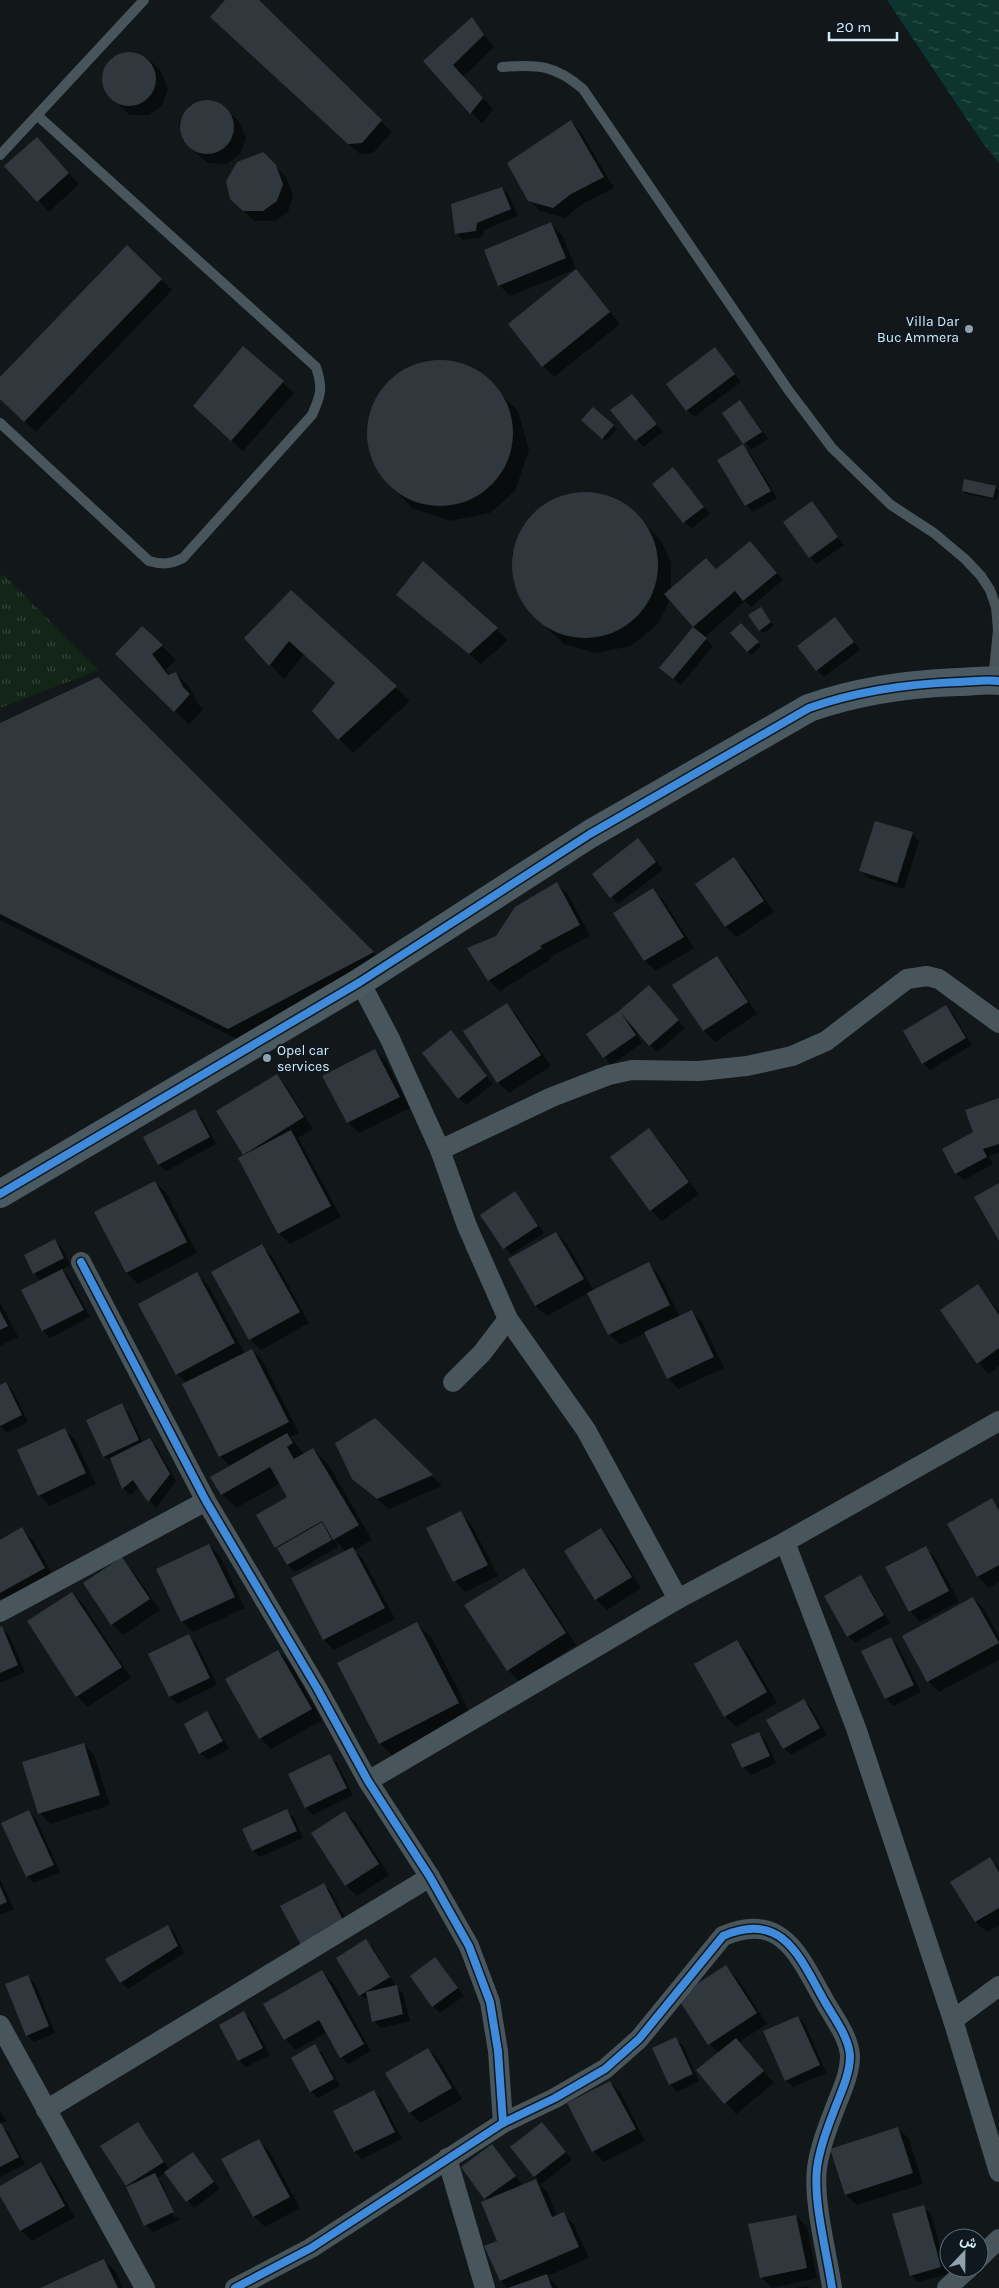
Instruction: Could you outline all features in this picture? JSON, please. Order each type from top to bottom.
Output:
[{"type":"street","points":[[0,1194],[360,982],[590,834],[809,708],[842,696],[875,690],[930,683],[996,681]]},
{"type":"street","points":[[440,1150],[552,1097],[609,1075],[632,1070],[699,1071],[747,1066],[792,1056],[826,1041],[898,985],[918,976],[939,979],[999,1023]]},
{"type":"street","points":[[360,982],[390,1039],[440,1150],[467,1226],[508,1319],[586,1430],[678,1599]]},
{"type":"street","points":[[81,1262],[206,1501],[317,1688],[368,1781],[430,1877],[469,1946],[490,2002],[498,2051],[503,2123]]},
{"type":"street","points":[[453,1382],[482,1353],[508,1319]]},
{"type":"street","points":[[368,1781],[678,1599],[786,1542],[999,1421]]},
{"type":"street","points":[[0,1612],[206,1501]]},
{"type":"street","points":[[786,1542],[856,1728],[954,2020],[999,2172]]},
{"type":"street","points":[[46,2110],[430,1877]]},
{"type":"street","points":[[235,2288],[311,2248],[446,2158],[503,2123],[555,2098],[604,2069],[639,2039],[723,1936],[742,1928],[760,1928],[782,1938],[795,1950],[846,2038],[850,2055],[848,2073],[827,2128],[818,2168],[816,2188],[832,2288]]},
{"type":"street","points":[[954,2020],[999,1986]]},
{"type":"street","points":[[0,2025],[145,2288]]},
{"type":"street","points":[[446,2158],[485,2288]]},
{"type":"street","points":[[989,2248],[999,2239]]},
{"type":"street","points":[[947,2288],[958,2278]]},
{"type":"lane","points":[[0,155],[144,0]]},
{"type":"lane","points":[[502,67],[530,64],[549,67],[568,75],[583,89],[790,391],[832,448],[891,505],[934,533],[965,559],[981,576],[996,607],[998,630],[996,681]]},
{"type":"lane","points":[[0,423],[149,561],[160,564],[172,564],[183,558],[312,415],[320,398],[321,383],[316,367],[38,116]]},
{"type":"green space","points":[[4,575],[99,670],[0,708],[0,577]]},
{"type":"water","points":[[887,0],[999,0],[999,163],[982,142]]},
{"type":"building","points":[[225,0],[259,0],[382,120],[362,143],[348,144],[210,17]]},
{"type":"building","points":[[472,17],[484,35],[453,65],[483,98],[470,114],[423,61]]},
{"type":"building","points":[[124,52],[134,52],[144,56],[152,64],[156,79],[152,94],[144,102],[134,106],[124,106],[114,102],[106,94],[102,84],[102,74],[106,64],[114,56]]},
{"type":"building","points":[[202,100],[212,100],[222,104],[230,112],[234,127],[230,142],[222,150],[212,154],[202,154],[192,150],[184,142],[180,132],[180,122],[184,112],[192,104]]},
{"type":"building","points":[[571,120],[604,177],[571,194],[553,208],[528,201],[507,163]]},
{"type":"building","points":[[37,137],[69,173],[37,202],[4,166]]},
{"type":"building","points":[[263,152],[276,165],[283,184],[277,201],[263,211],[243,211],[230,199],[226,181],[237,162]]},
{"type":"building","points":[[502,187],[511,209],[477,223],[476,231],[455,234],[451,204]]},
{"type":"building","points":[[551,222],[566,258],[498,286],[484,250]]},
{"type":"building","points":[[127,245],[162,279],[24,422],[0,399],[0,377]]},
{"type":"building","points":[[576,269],[610,312],[542,367],[508,324]]},
{"type":"building","points":[[243,346],[284,381],[231,441],[193,406]]},
{"type":"building","points":[[715,347],[735,374],[686,411],[666,384]]},
{"type":"building","points":[[440,360],[454,361],[468,366],[481,372],[492,381],[501,392],[507,405],[512,419],[512,447],[507,461],[501,474],[492,485],[481,494],[468,500],[454,505],[440,506],[426,505],[412,500],[399,494],[388,485],[379,474],[373,461],[368,447],[367,433],[368,419],[373,405],[379,392],[388,381],[399,372],[412,366],[426,361]]},
{"type":"building","points":[[632,394],[657,424],[635,441],[610,410]]},
{"type":"building","points":[[740,400],[762,432],[743,444],[722,413]]},
{"type":"building","points":[[593,407],[614,425],[602,439],[581,420]]},
{"type":"building","points":[[743,444],[771,491],[745,506],[717,460]]},
{"type":"building","points":[[673,467],[704,507],[683,523],[652,484]]},
{"type":"building","points":[[964,479],[996,486],[993,498],[962,491]]},
{"type":"building","points":[[585,492],[613,497],[637,513],[653,537],[658,565],[653,593],[637,617],[613,633],[585,638],[557,633],[533,617],[517,593],[512,565],[517,537],[533,513],[557,497]]},
{"type":"building","points":[[812,501],[838,537],[809,558],[783,522]]},
{"type":"building","points":[[750,541],[777,573],[743,601],[735,591],[693,627],[664,594],[706,558],[716,569]]},
{"type":"building","points":[[423,561],[498,628],[469,654],[396,595]]},
{"type":"building","points":[[291,590],[397,686],[338,740],[312,711],[335,683],[289,641],[269,666],[244,638]]},
{"type":"building","points":[[761,607],[771,622],[759,631],[748,615]]},
{"type":"building","points":[[835,617],[854,642],[816,671],[797,646]]},
{"type":"building","points":[[741,623],[759,642],[747,652],[730,633]]},
{"type":"building","points":[[142,626],[163,645],[152,654],[168,675],[176,672],[183,687],[190,694],[174,712],[115,654]]},
{"type":"building","points":[[693,627],[707,638],[673,679],[659,668]]},
{"type":"building","points":[[98,677],[374,952],[228,1029],[0,914],[0,723]]},
{"type":"building","points":[[875,821],[913,832],[897,883],[859,871]]},
{"type":"building","points":[[638,838],[656,862],[610,898],[592,874]]},
{"type":"building","points":[[734,857],[764,901],[725,927],[695,884]]},
{"type":"building","points":[[557,882],[580,925],[540,946],[542,948],[488,981],[467,948],[496,936],[515,907]]},
{"type":"building","points":[[653,888],[684,937],[644,961],[613,913]]},
{"type":"building","points":[[717,956],[748,1002],[703,1031],[672,985]]},
{"type":"building","points":[[649,985],[679,1020],[649,1046],[621,1013],[636,1035],[603,1058],[586,1034],[619,1011]]},
{"type":"building","points":[[507,1003],[541,1055],[497,1083],[463,1031]]},
{"type":"building","points":[[946,1005],[966,1038],[922,1064],[903,1031]]},
{"type":"building","points":[[451,1030],[487,1076],[458,1099],[422,1053]]},
{"type":"building","points":[[375,1049],[400,1097],[347,1123],[322,1076]]},
{"type":"building","points":[[277,1074],[304,1117],[243,1155],[216,1111]]},
{"type":"building","points":[[999,1098],[999,1144],[983,1149],[987,1157],[955,1174],[942,1149],[973,1132],[965,1110]]},
{"type":"building","points":[[195,1109],[210,1137],[158,1165],[143,1137]]},
{"type":"building","points":[[649,1128],[689,1182],[650,1211],[610,1157]]},
{"type":"building","points":[[291,1130],[331,1206],[278,1234],[238,1158]]},
{"type":"building","points":[[155,1181],[187,1242],[126,1273],[94,1212]]},
{"type":"building","points":[[999,1183],[999,1241],[974,1197]]},
{"type":"building","points":[[515,1191],[538,1226],[503,1249],[480,1215]]},
{"type":"building","points":[[556,1232],[584,1279],[535,1306],[508,1259]]},
{"type":"building","points":[[55,1239],[64,1258],[33,1274],[24,1255]]},
{"type":"building","points":[[262,1244],[300,1312],[249,1340],[211,1272]]},
{"type":"building","points":[[649,1262],[670,1305],[608,1335],[587,1293]]},
{"type":"building","points":[[62,1269],[84,1310],[42,1331],[21,1290]]},
{"type":"building","points":[[197,1272],[235,1343],[176,1375],[138,1304]]},
{"type":"building","points":[[978,1284],[999,1315],[999,1348],[977,1364],[940,1310]]},
{"type":"building","points":[[692,1310],[714,1357],[667,1379],[644,1332]]},
{"type":"building","points":[[0,1311],[8,1326],[0,1330]]},
{"type":"building","points":[[252,1349],[289,1422],[219,1457],[182,1384]]},
{"type":"building","points":[[6,1382],[22,1415],[0,1426],[0,1385]]},
{"type":"building","points":[[122,1403],[139,1440],[103,1457],[86,1420]]},
{"type":"building","points":[[375,1418],[433,1475],[377,1499],[352,1479],[335,1443]]},
{"type":"building","points":[[65,1428],[86,1473],[38,1496],[17,1450]]},
{"type":"building","points":[[287,1433],[293,1443],[287,1447],[294,1459],[313,1448],[359,1525],[333,1540],[322,1521],[275,1548],[256,1515],[287,1497],[270,1467],[221,1495],[210,1477]]},
{"type":"building","points":[[150,1438],[170,1474],[148,1502],[133,1480],[122,1489],[110,1458]]},
{"type":"building","points":[[992,1498],[999,1510],[999,1565],[977,1577],[947,1524]]},
{"type":"building","points":[[461,1511],[488,1565],[453,1582],[426,1528]]},
{"type":"building","points":[[322,1522],[332,1540],[287,1565],[277,1548]]},
{"type":"building","points":[[22,1527],[45,1568],[0,1593],[0,1540]]},
{"type":"building","points":[[601,1528],[632,1577],[595,1600],[564,1551]]},
{"type":"building","points":[[209,1544],[235,1597],[181,1622],[156,1569]]},
{"type":"building","points":[[926,1546],[949,1591],[909,1612],[885,1567]]},
{"type":"building","points":[[353,1547],[385,1608],[323,1640],[291,1578]]},
{"type":"building","points":[[122,1557],[150,1599],[111,1625],[83,1583]]},
{"type":"building","points":[[524,1568],[566,1633],[507,1671],[464,1605]]},
{"type":"building","points":[[861,1575],[884,1615],[847,1637],[824,1596]]},
{"type":"building","points":[[72,1592],[122,1667],[76,1697],[27,1621]]},
{"type":"building","points":[[973,1597],[999,1643],[927,1682],[902,1636]]},
{"type":"building","points":[[417,1622],[459,1703],[379,1744],[337,1663]]},
{"type":"building","points":[[2,1626],[18,1665],[0,1673],[0,1627]]},
{"type":"building","points":[[189,1634],[210,1678],[169,1697],[148,1654]]},
{"type":"building","points":[[891,1637],[914,1685],[885,1699],[861,1651]]},
{"type":"building","points":[[737,1640],[767,1692],[724,1717],[694,1664]]},
{"type":"building","points":[[278,1650],[312,1709],[259,1739],[225,1679]]},
{"type":"building","points":[[804,1699],[820,1728],[783,1749],[766,1720]]},
{"type":"building","points":[[207,1711],[223,1741],[199,1754],[184,1724]]},
{"type":"building","points":[[759,1732],[770,1756],[742,1768],[731,1744]]},
{"type":"building","points":[[84,1743],[100,1795],[38,1814],[22,1762]]},
{"type":"building","points":[[330,1754],[347,1788],[305,1808],[288,1774]]},
{"type":"building","points":[[287,1809],[297,1831],[252,1851],[242,1829]]},
{"type":"building","points":[[29,1810],[54,1865],[26,1877],[1,1823]]},
{"type":"building","points":[[345,1811],[379,1864],[345,1886],[311,1833]]},
{"type":"building","points":[[990,1857],[999,1872],[999,1908],[975,1922],[950,1882]]},
{"type":"building","points":[[324,1883],[344,1922],[301,1945],[280,1906]]},
{"type":"building","points":[[0,1886],[7,1902],[0,1905]]},
{"type":"building","points":[[168,1925],[178,1946],[120,1983],[105,1959]]},
{"type":"building","points":[[366,1939],[390,1977],[359,1996],[336,1958]]},
{"type":"building","points":[[435,1957],[458,1988],[432,2007],[410,1976]]},
{"type":"building","points":[[726,1965],[757,2013],[708,2045],[677,1997]]},
{"type":"building","points":[[322,1970],[364,2044],[340,2058],[319,2020],[284,2040],[263,2004]]},
{"type":"building","points":[[28,1975],[49,2026],[26,2036],[5,1984]]},
{"type":"building","points":[[397,1985],[403,2014],[372,2022],[366,1992]]},
{"type":"building","points":[[244,2011],[263,2048],[238,2061],[219,2025]]},
{"type":"building","points":[[798,2016],[820,2065],[785,2081],[763,2031]]},
{"type":"building","points":[[676,2037],[693,2074],[669,2085],[652,2048]]},
{"type":"building","points":[[736,2038],[764,2071],[724,2104],[696,2070]]},
{"type":"building","points":[[315,2044],[334,2079],[310,2092],[291,2058]]},
{"type":"building","points":[[428,2048],[452,2088],[409,2113],[385,2073]]},
{"type":"building","points":[[610,2081],[636,2129],[592,2152],[567,2103]]},
{"type":"building","points":[[374,2090],[395,2132],[354,2152],[333,2111]]},
{"type":"building","points":[[138,2122],[164,2162],[126,2186],[100,2146]]},
{"type":"building","points":[[542,2122],[566,2152],[534,2177],[510,2147]]},
{"type":"building","points":[[0,2124],[19,2157],[0,2167]]},
{"type":"building","points":[[898,2127],[913,2173],[845,2195],[830,2149]]},
{"type":"building","points":[[259,2139],[290,2197],[253,2217],[221,2159]]},
{"type":"building","points":[[492,2144],[516,2176],[484,2199],[461,2167]]},
{"type":"building","points":[[193,2152],[214,2182],[186,2202],[164,2172]]},
{"type":"building","points":[[41,2162],[65,2206],[20,2231],[0,2196],[0,2186]]},
{"type":"building","points":[[155,2173],[174,2212],[144,2226],[126,2187]]},
{"type":"building","points":[[536,2179],[552,2217],[564,2212],[579,2247],[500,2281],[484,2246],[497,2241],[481,2202]]},
{"type":"building","points":[[924,2205],[939,2260],[939,2268],[910,2276],[892,2214]]},
{"type":"building","points":[[796,2215],[807,2268],[760,2278],[748,2224]]},
{"type":"building","points":[[104,2259],[118,2288],[40,2288]]},
{"type":"building","points":[[547,2274],[552,2288],[508,2288]]},
{"type":"cycle path","points":[[0,1194],[360,982],[590,834],[809,708],[845,697],[900,687],[983,680],[999,681]]},
{"type":"cycle path","points":[[81,1262],[206,1501],[317,1688],[368,1781],[430,1877],[469,1946],[490,2002],[498,2051],[503,2123]]},
{"type":"cycle path","points":[[235,2288],[311,2248],[503,2123],[555,2098],[605,2069],[639,2039],[723,1936],[744,1930],[761,1929],[775,1934],[798,1955],[841,2028],[849,2049],[850,2062],[844,2086],[820,2152],[816,2181],[819,2212],[832,2288]]},
{"type":"place","name":"Villa Dar Buc Ammera","points":[[969,329]]},
{"type":"place","name":"Opel car services","points":[[267,1058]]}]
